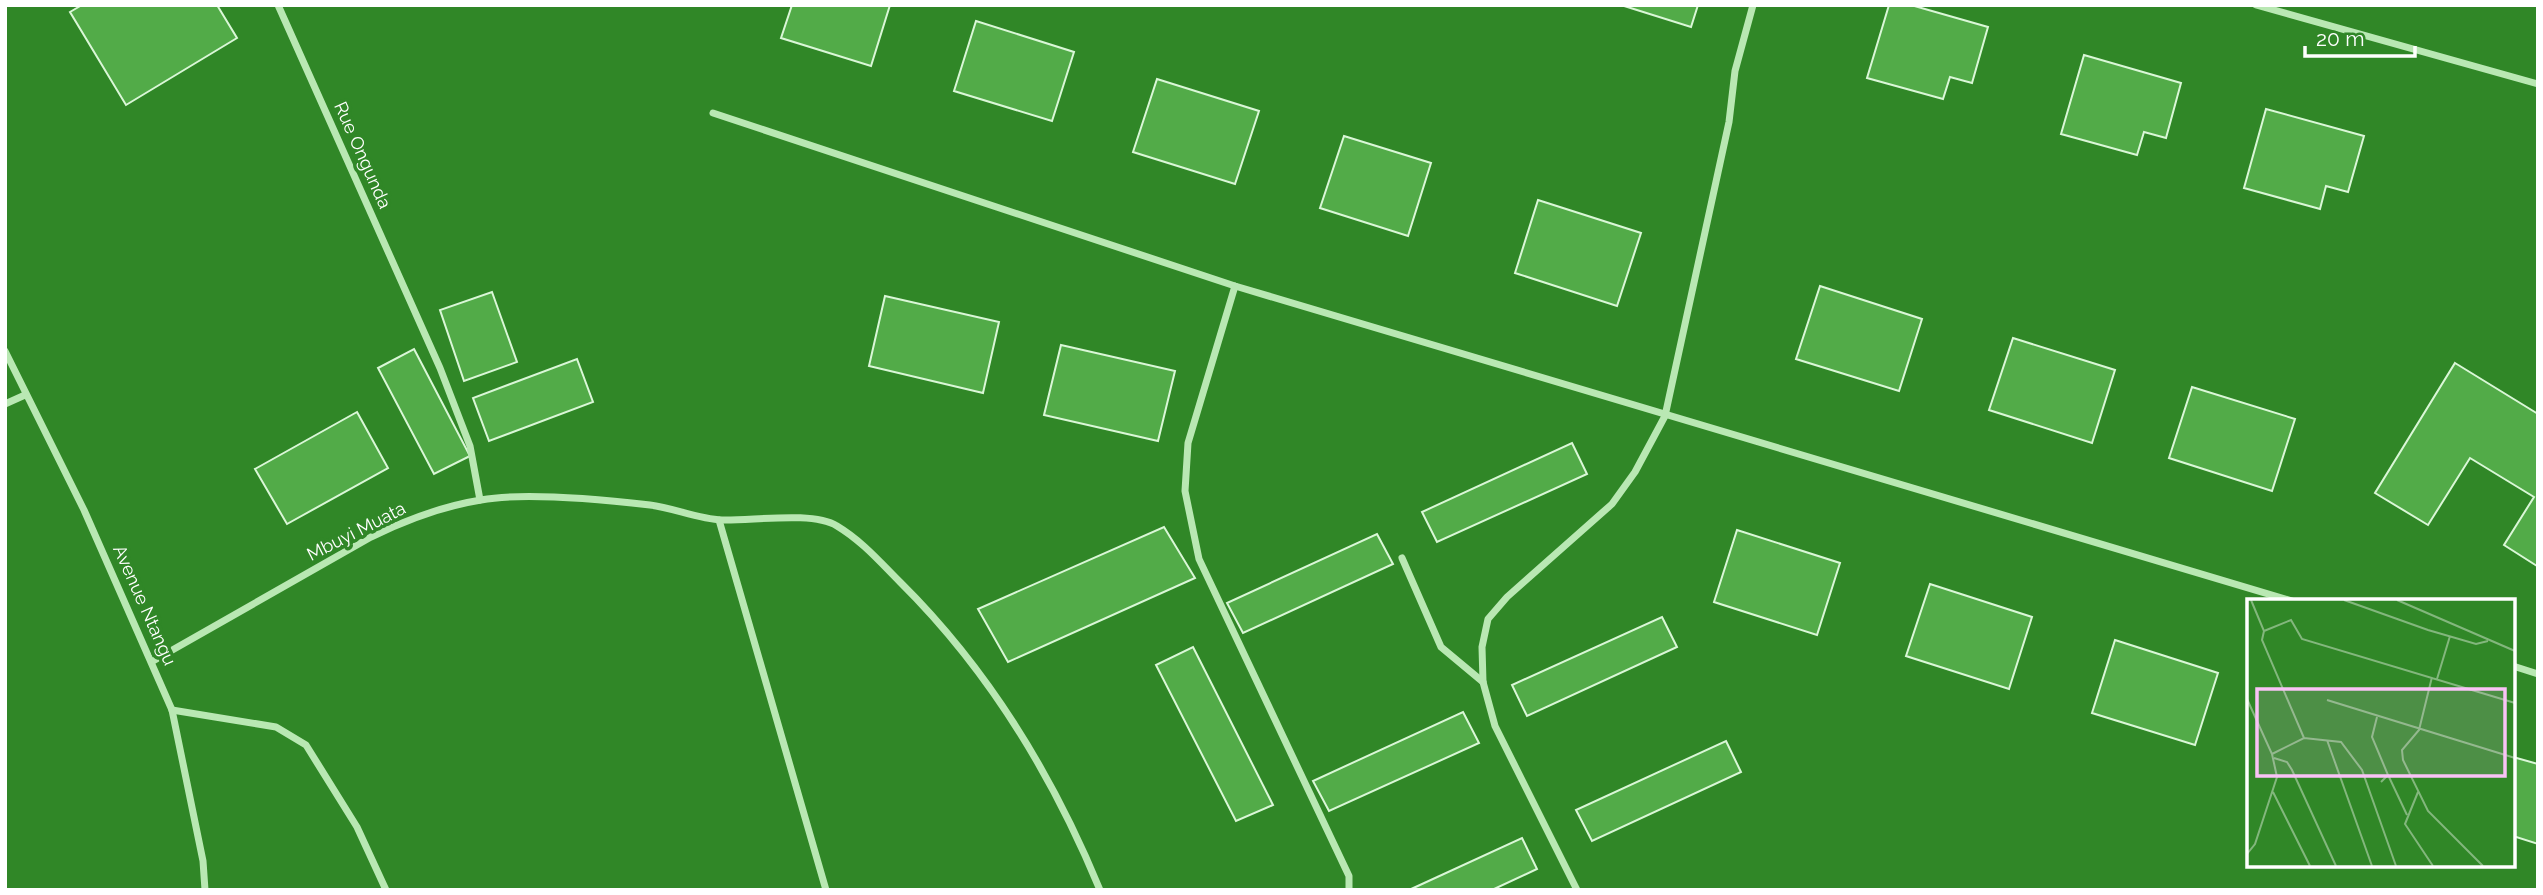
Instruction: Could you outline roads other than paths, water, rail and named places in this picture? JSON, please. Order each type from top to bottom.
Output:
[{"type":"street","name":"Rue Ongunda","points":[[278,5],[419,318],[470,446],[480,500]]},
{"type":"street","points":[[1577,890],[1494,726],[1483,682],[1482,646],[1489,618],[1507,597],[1612,504],[1635,472],[1665,416],[1729,122],[1735,71],[1753,5]]},
{"type":"street","points":[[2256,5],[2538,85]]},
{"type":"street","points":[[713,113],[1235,286],[2285,599]]},
{"type":"street","points":[[1235,286],[1188,443],[1185,491],[1199,559],[1349,876],[1349,890]]},
{"type":"street","name":"Avenue Ntangu","points":[[5,351],[84,510],[153,661],[172,710],[203,861],[205,890]]},
{"type":"street","points":[[5,404],[25,395]]},
{"type":"street","name":"Mbuyi Muata","points":[[153,661],[406,520],[480,500],[513,497],[651,505],[719,520],[808,519],[833,524],[857,538],[916,598],[1000,699],[1077,832],[1100,890]]},
{"type":"street","points":[[719,520],[827,890]]},
{"type":"street","points":[[1402,558],[1441,646],[1483,682]]},
{"type":"street","points":[[2515,667],[2538,674]]},
{"type":"street","points":[[172,710],[276,727],[306,745],[357,827],[386,890]]}]
